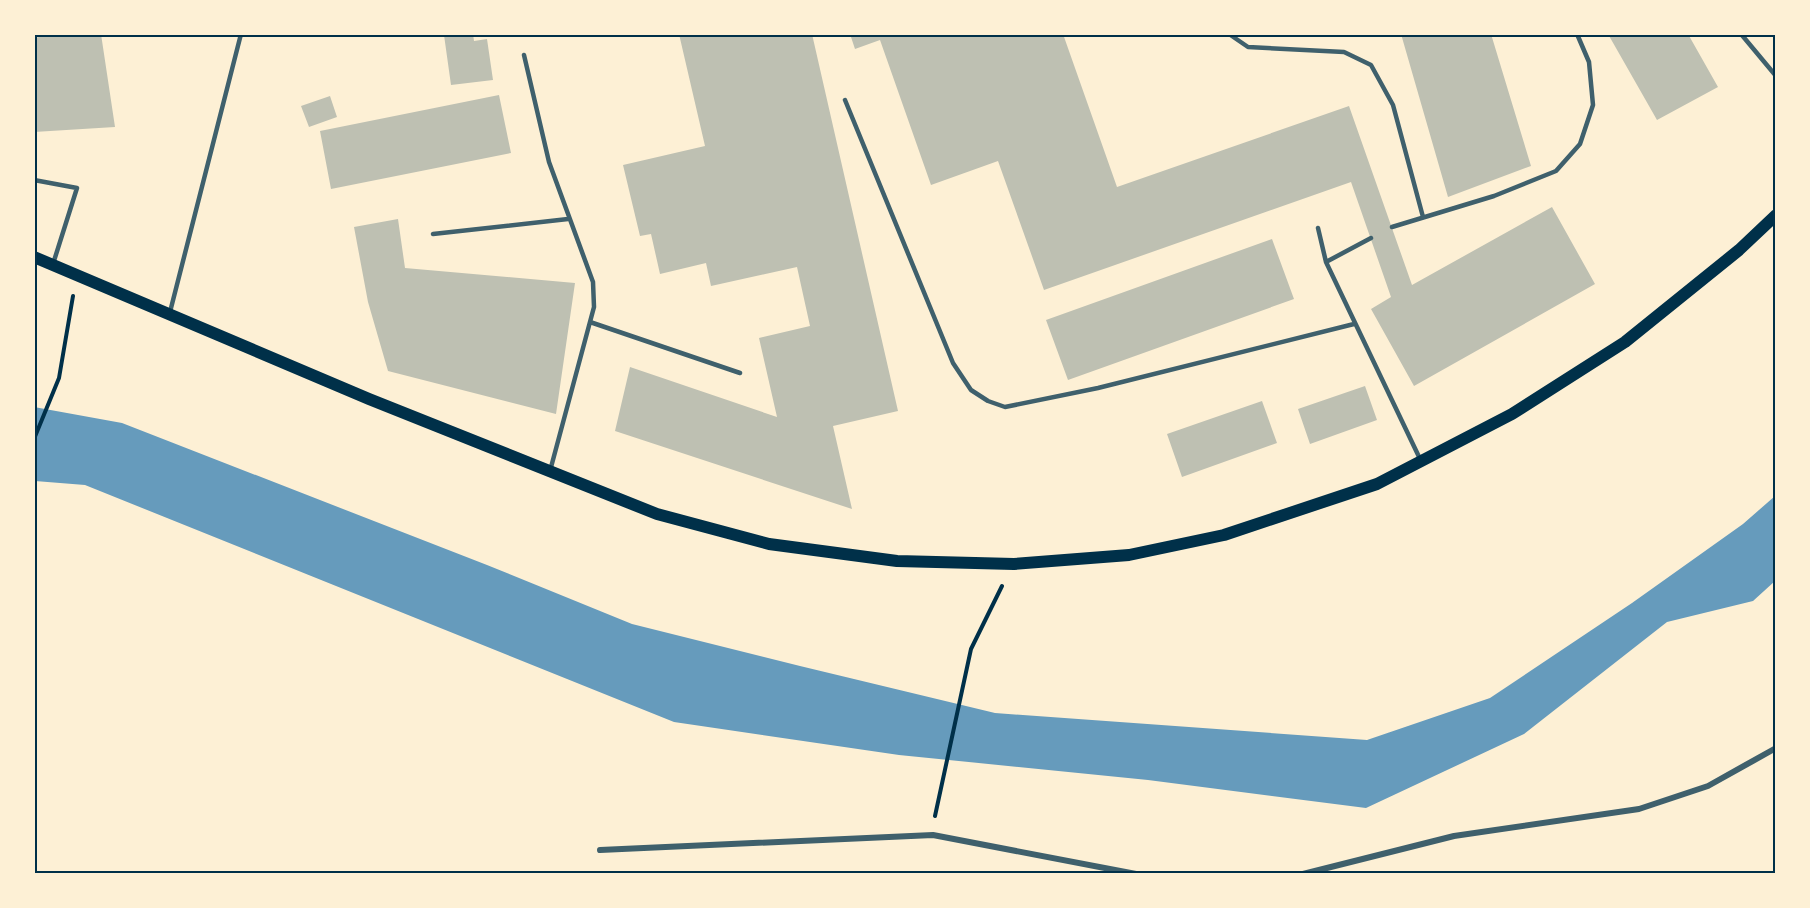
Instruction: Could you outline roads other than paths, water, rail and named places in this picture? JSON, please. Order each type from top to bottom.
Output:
[{"type":"main road","points":[[34,257],[169,315],[657,514],[768,544],[897,561],[1014,564],[1129,555],[1224,536],[1377,484],[1512,414],[1625,342],[1739,250],[1776,215]]},
{"type":"street","points":[[1303,873],[1454,836],[1639,809],[1708,786],[1776,748]]},
{"type":"street","points":[[600,850],[933,835],[1136,873]]},
{"type":"lane","points":[[169,315],[241,34]]},
{"type":"lane","points":[[1229,34],[1248,47],[1344,52],[1371,65],[1394,105],[1423,217]]},
{"type":"lane","points":[[1392,227],[1494,196],[1556,171],[1580,144],[1593,105],[1589,62],[1577,34]]},
{"type":"lane","points":[[1741,34],[1776,76]]},
{"type":"lane","points":[[524,55],[549,162],[593,282],[594,307],[550,471]]},
{"type":"lane","points":[[845,100],[952,363],[971,390],[988,401],[1005,407],[1098,388],[1354,324]]},
{"type":"lane","points":[[34,180],[77,188],[53,265]]},
{"type":"lane","points":[[433,234],[568,219]]},
{"type":"lane","points":[[1318,228],[1326,262],[1354,324],[1400,412],[1421,461]]},
{"type":"lane","points":[[1326,262],[1371,238]]},
{"type":"lane","points":[[590,322],[740,373]]},
{"type":"water","points":[[34,407],[122,423],[632,624],[995,713],[1367,740],[1490,698],[1632,603],[1743,524],[1775,496],[1775,581],[1753,601],[1667,622],[1524,734],[1366,808],[1148,780],[899,755],[674,722],[85,485],[35,481]]}]
